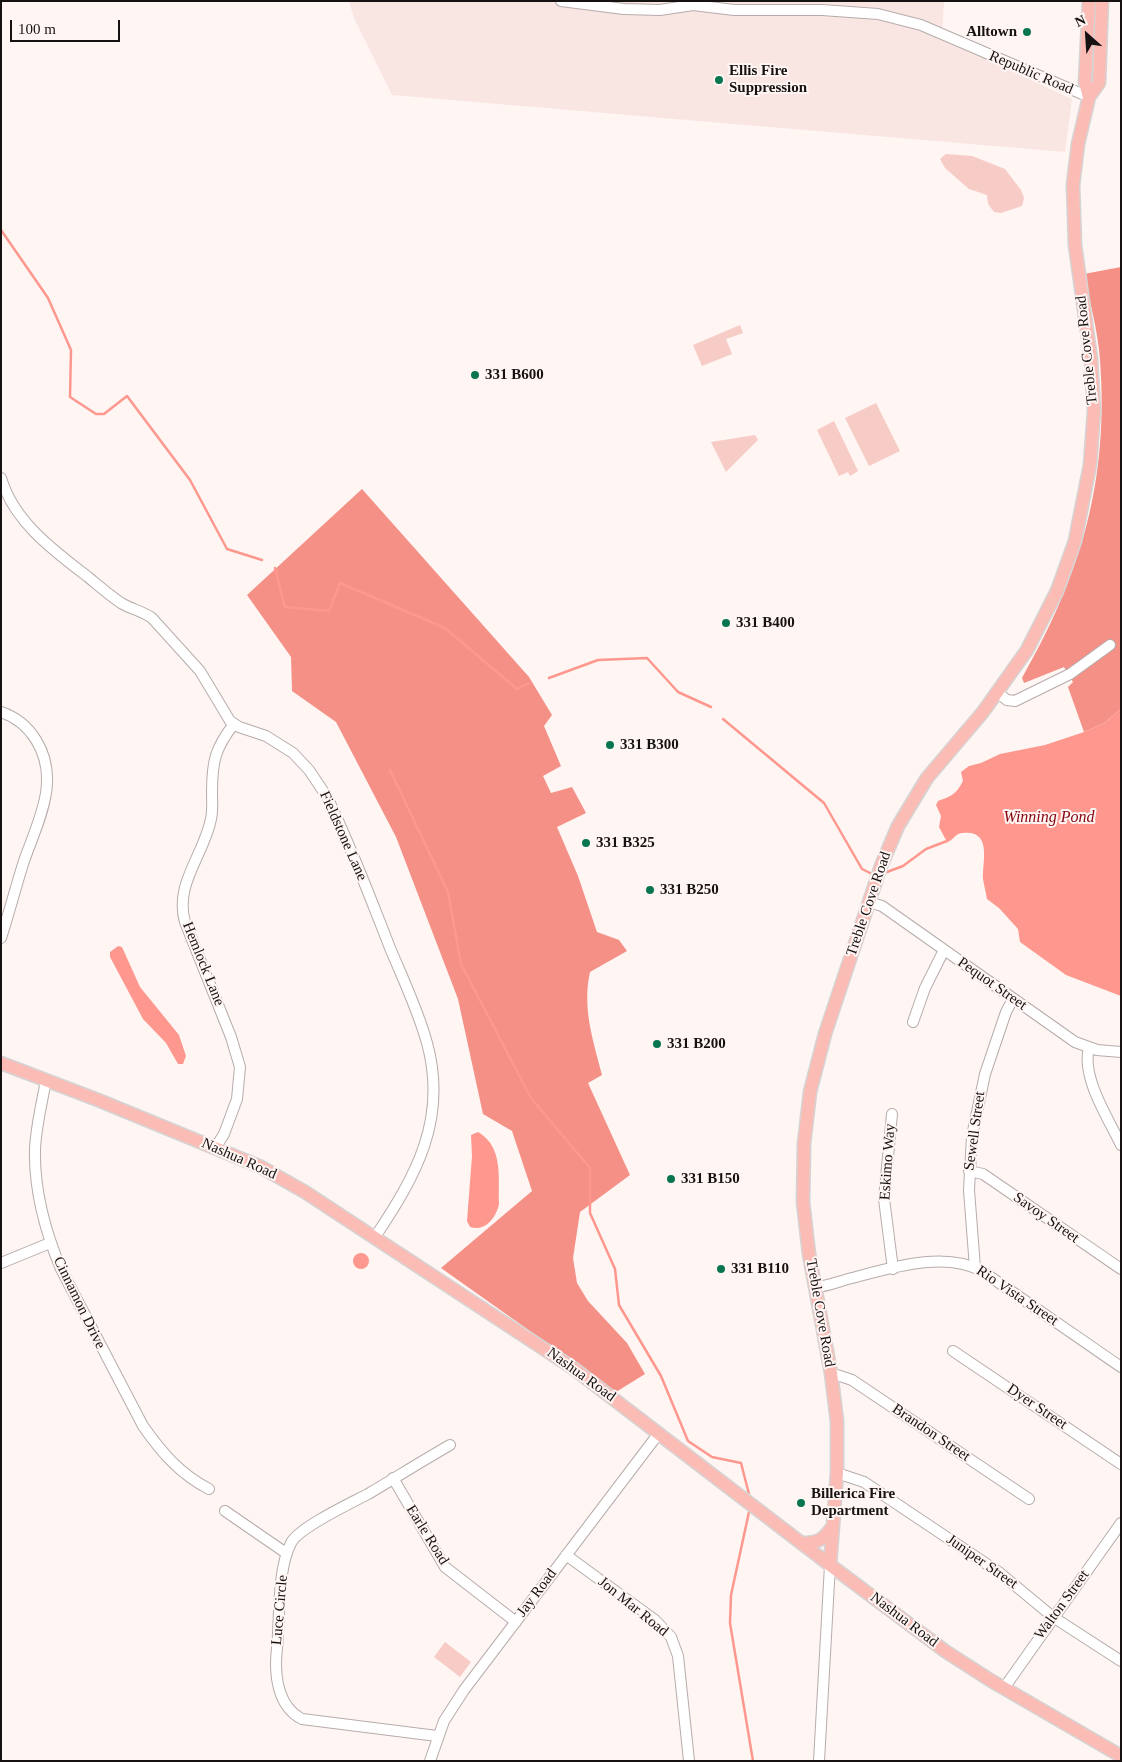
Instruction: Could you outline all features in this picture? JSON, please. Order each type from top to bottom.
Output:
[{"type":"main road","name":"Treble Cove Road","points":[[1089,1],[1085,82],[1089,97]]},
{"type":"main road","name":"Treble Cove Road","points":[[830,1566],[837,1473],[837,1421],[831,1373],[806,1236],[802,1186],[804,1144],[810,1092],[820,1047],[891,840],[918,790],[998,693],[1027,650],[1057,591],[1075,541],[1090,465],[1094,425],[1092,372],[1075,245],[1073,203],[1075,167],[1089,97],[1098,83],[1102,1]]},
{"type":"main road","points":[[1088,28],[1102,28]]},
{"type":"main road","name":"Nashua Road","points":[[1,1063],[276,1174],[573,1368],[830,1566],[945,1651],[1004,1688],[1121,1756]]},
{"type":"main road","points":[[802,1543],[819,1542],[825,1538],[833,1526]]},
{"type":"street","name":"Republic Road","points":[[561,1],[624,9],[660,10],[692,3],[734,10],[822,10],[878,14],[921,25],[1089,97]]},
{"type":"street","points":[[1,478],[4,496],[40,539],[121,603],[142,611],[152,618],[200,671],[225,714],[234,724]]},
{"type":"street","points":[[998,693],[1007,700],[1015,701],[1070,674],[1110,645]]},
{"type":"street","points":[[1,712],[16,719],[34,738],[44,756],[48,778],[42,813],[24,862],[1,938]]},
{"type":"street","name":"Hemlock Lane","points":[[215,1148],[224,1134],[236,1099],[240,1066],[232,1037],[185,922],[182,910],[182,896],[211,819],[214,758],[219,746],[234,724]]},
{"type":"street","name":"Fieldstone Lane","points":[[234,724],[266,736],[293,753],[309,770],[327,797],[346,838],[427,1044],[434,1093],[425,1147],[408,1186],[375,1237]]},
{"type":"street","name":"Pequot Street","points":[[869,902],[882,906],[1068,1038],[1089,1048],[1121,1052]]},
{"type":"street","points":[[914,1022],[928,983],[944,950]]},
{"type":"street","name":"Sewell Street","points":[[975,1268],[969,1200],[969,1171],[975,1119],[985,1074],[1006,1012],[1013,999]]},
{"type":"street","points":[[1089,1048],[1087,1059],[1089,1076],[1121,1145]]},
{"type":"street","name":"Cinnamon Drive","points":[[46,1080],[35,1150],[38,1185],[50,1243],[65,1277],[143,1426],[181,1472],[210,1489]]},
{"type":"street","name":"Eskimo Way","points":[[892,1114],[884,1199],[893,1269]]},
{"type":"street","name":"Savoy Street","points":[[969,1171],[983,1174],[1121,1269]]},
{"type":"street","points":[[1,1263],[50,1243]]},
{"type":"street","name":"Rio Vista Street","points":[[814,1287],[893,1269],[947,1262],[975,1268],[1121,1367]]},
{"type":"street","name":"Dyer Street","points":[[953,1351],[1121,1464]]},
{"type":"street","name":"Brandon Street","points":[[831,1373],[852,1380],[1029,1499]]},
{"type":"street","name":"Jay Road","points":[[430,1761],[444,1720],[460,1696],[659,1433]]},
{"type":"street","name":"Luce Circle","points":[[437,1736],[325,1723],[302,1719],[293,1715],[283,1698],[277,1682],[275,1664],[286,1553],[292,1540],[319,1521],[450,1445]]},
{"type":"street","name":"Juniper Street","points":[[837,1473],[864,1482],[1006,1578],[1053,1617],[1121,1661]]},
{"type":"street","name":"Earle Road","points":[[393,1478],[445,1567],[516,1622]]},
{"type":"street","points":[[225,1511],[286,1553]]},
{"type":"street","name":"Walton Street","points":[[1004,1688],[1121,1523]]},
{"type":"street","name":"Jon Mar Road","points":[[566,1554],[655,1620],[671,1637],[678,1656],[689,1761]]},
{"type":"street","name":"Treble Cove Road","points":[[819,1761],[830,1566]]},
{"type":"shaded area","points":[[349,1],[944,1],[942,39],[1072,99],[1065,152],[392,95],[354,18]]},
{"type":"shaded area","points":[[946,154],[972,156],[1005,169],[1021,190],[1024,198],[1022,206],[1001,213],[994,212],[988,204],[987,195],[969,189],[945,168],[940,159]]},
{"type":"shaded area","points":[[1121,267],[1121,709],[1104,723],[1084,732],[1068,687],[1073,682],[1064,667],[1024,683],[1022,678],[1043,639],[1075,564],[1095,486],[1100,446],[1102,404],[1100,360],[1096,328],[1084,274]]},
{"type":"shaded area","points":[[740,325],[743,333],[726,339],[732,354],[702,366],[693,345]]},
{"type":"shaded area","points":[[876,403],[900,451],[869,466],[845,418]]},
{"type":"shaded area","points":[[834,421],[858,471],[850,476],[848,472],[839,476],[817,430]]},
{"type":"shaded area","points":[[755,435],[758,440],[726,472],[711,442]]},
{"type":"shaded area","points":[[362,489],[529,677],[552,715],[544,726],[561,766],[543,776],[551,793],[572,787],[586,813],[557,827],[578,876],[597,932],[619,940],[627,951],[590,972],[587,998],[588,1011],[592,1037],[602,1075],[588,1083],[630,1175],[580,1212],[573,1258],[577,1283],[588,1301],[627,1343],[645,1374],[616,1392],[441,1268],[532,1191],[512,1131],[483,1114],[458,999],[396,837],[336,722],[292,691],[291,657],[247,595]]},
{"type":"shaded area","points":[[445,1642],[471,1662],[460,1677],[434,1657]]},
{"type":"water","name":"Winning Pond","points":[[1121,709],[1121,996],[1066,975],[1020,942],[1018,929],[999,908],[987,899],[983,879],[984,849],[979,837],[972,833],[963,833],[958,834],[947,842],[939,827],[941,816],[936,805],[938,801],[956,792],[963,781],[961,772],[969,766],[981,763],[1000,754],[1045,745],[1084,732],[1104,723]]},
{"type":"water","points":[[118,946],[122,947],[140,987],[179,1035],[186,1056],[183,1064],[178,1064],[166,1043],[143,1019],[110,957],[110,952]]},
{"type":"water","points":[[478,1132],[486,1138],[496,1155],[499,1174],[499,1204],[489,1223],[475,1228],[470,1227],[467,1221],[472,1156],[471,1135]]},
{"type":"water","points":[[361,1253],[367,1255],[369,1261],[367,1267],[361,1269],[355,1267],[353,1261],[355,1255]]},
{"type":"waterway","points":[[1,230],[48,298],[71,350],[70,397],[96,414],[104,414],[127,396],[190,480],[227,549],[262,560]]},
{"type":"waterway","points":[[275,568],[285,607],[329,611],[340,583],[445,628],[517,689],[529,683]]},
{"type":"waterway","points":[[549,678],[598,660],[647,658],[678,692],[711,707]]},
{"type":"waterway","points":[[723,719],[824,803],[862,869],[870,873]]},
{"type":"waterway","points":[[390,770],[448,892],[461,964],[531,1098],[590,1168],[590,1213],[615,1269],[619,1305],[661,1376],[688,1441],[712,1457],[741,1463],[749,1494]]},
{"type":"waterway","points":[[887,872],[903,866],[926,849],[947,841]]},
{"type":"waterway","points":[[749,1512],[731,1595],[730,1623],[753,1761]]},
{"type":"place","name":"Alltown","points":[[1027,32]]},
{"type":"place","name":"Ellis Fire Suppression","points":[[719,80]]},
{"type":"place","name":"331 B600","points":[[475,375]]},
{"type":"place","name":"331 B400","points":[[726,623]]},
{"type":"place","name":"331 B300","points":[[610,745]]},
{"type":"place","name":"331 B325","points":[[586,843]]},
{"type":"place","name":"331 B250","points":[[650,890]]},
{"type":"place","name":"331 B200","points":[[657,1044]]},
{"type":"place","name":"331 B150","points":[[671,1179]]},
{"type":"place","name":"331 B110","points":[[721,1269]]},
{"type":"place","name":"Billerica Fire Department","points":[[801,1503]]}]
